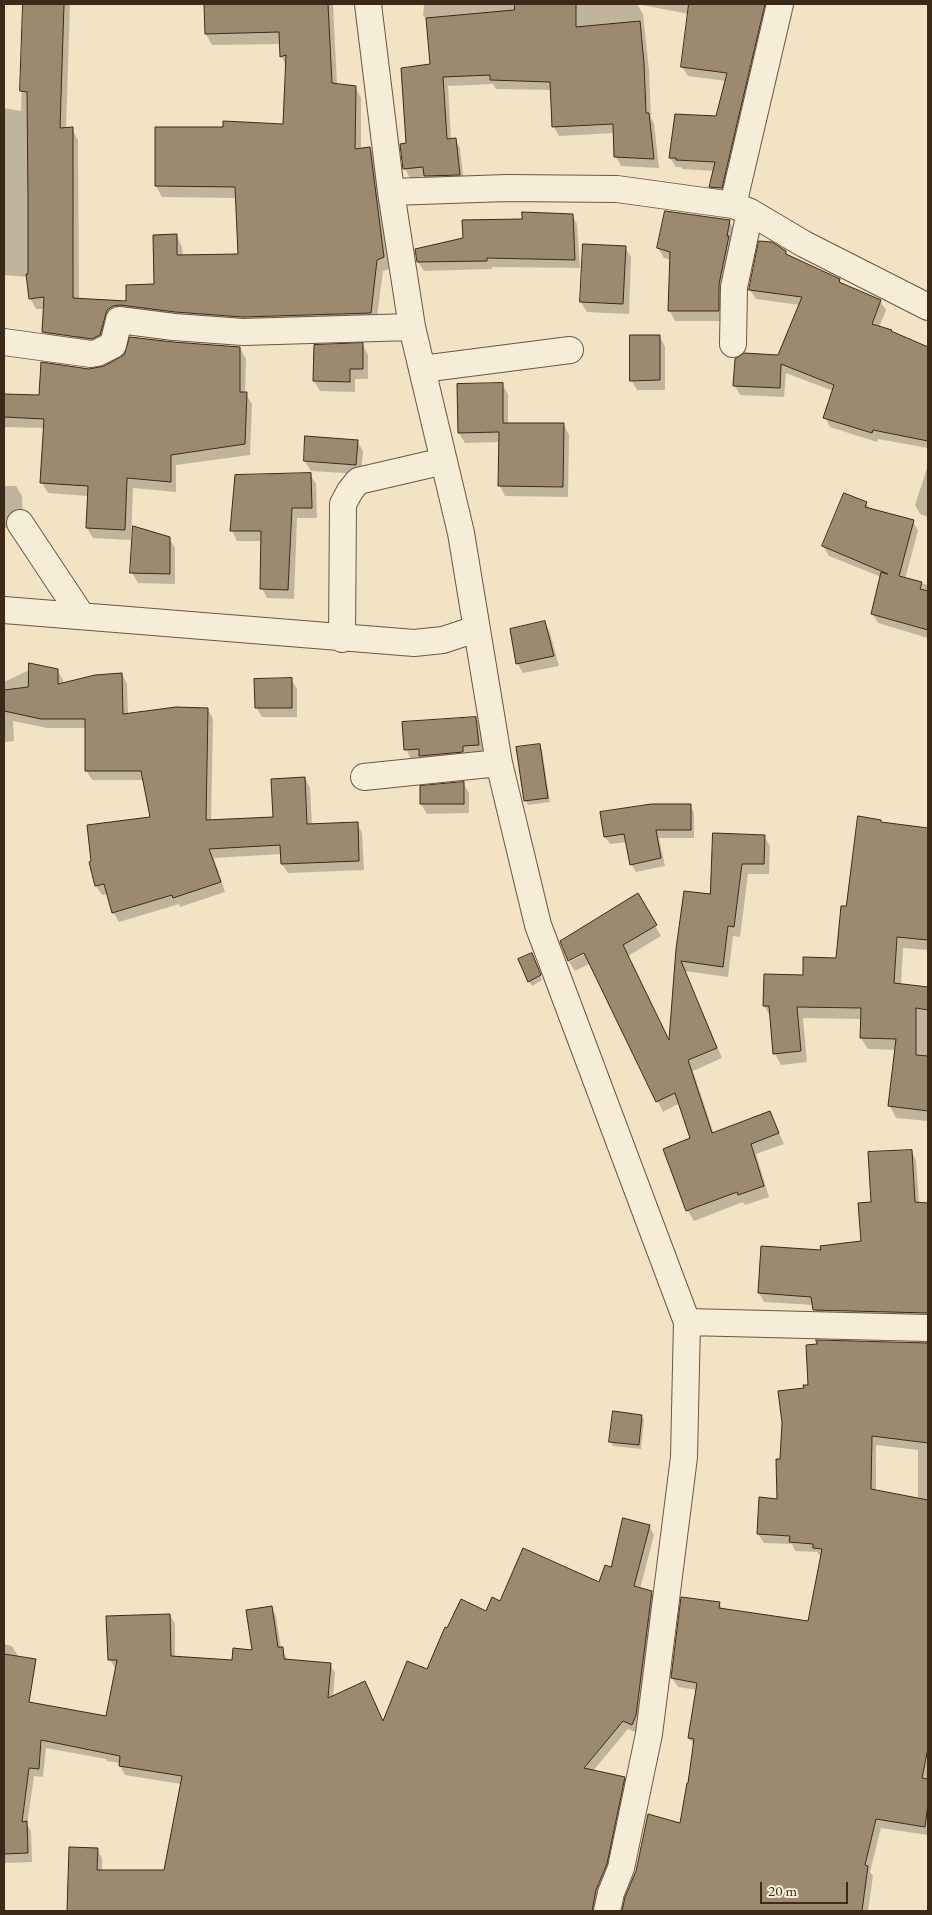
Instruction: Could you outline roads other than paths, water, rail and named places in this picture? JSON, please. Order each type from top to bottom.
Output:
[{"type":"street","points":[[368,4],[391,192],[412,327],[461,533],[498,763],[538,925],[687,1322],[684,1457],[649,1734],[621,1868],[611,1893],[607,1911]]},
{"type":"street","points":[[733,344],[734,287],[742,209],[780,4]]},
{"type":"street","points":[[391,192],[507,188],[617,189],[742,209],[804,244],[928,307]]},
{"type":"street","points":[[4,342],[98,354],[113,345],[119,320],[174,327],[243,332],[412,327]]},
{"type":"street","points":[[422,369],[570,350]]},
{"type":"street","points":[[342,639],[343,504],[350,491],[358,481],[444,461]]},
{"type":"street","points":[[20,523],[81,615]]},
{"type":"street","points":[[4,610],[81,615],[342,639],[414,643],[443,640],[476,629]]},
{"type":"street","points":[[364,777],[498,763]]},
{"type":"street","points":[[687,1322],[928,1328]]}]
